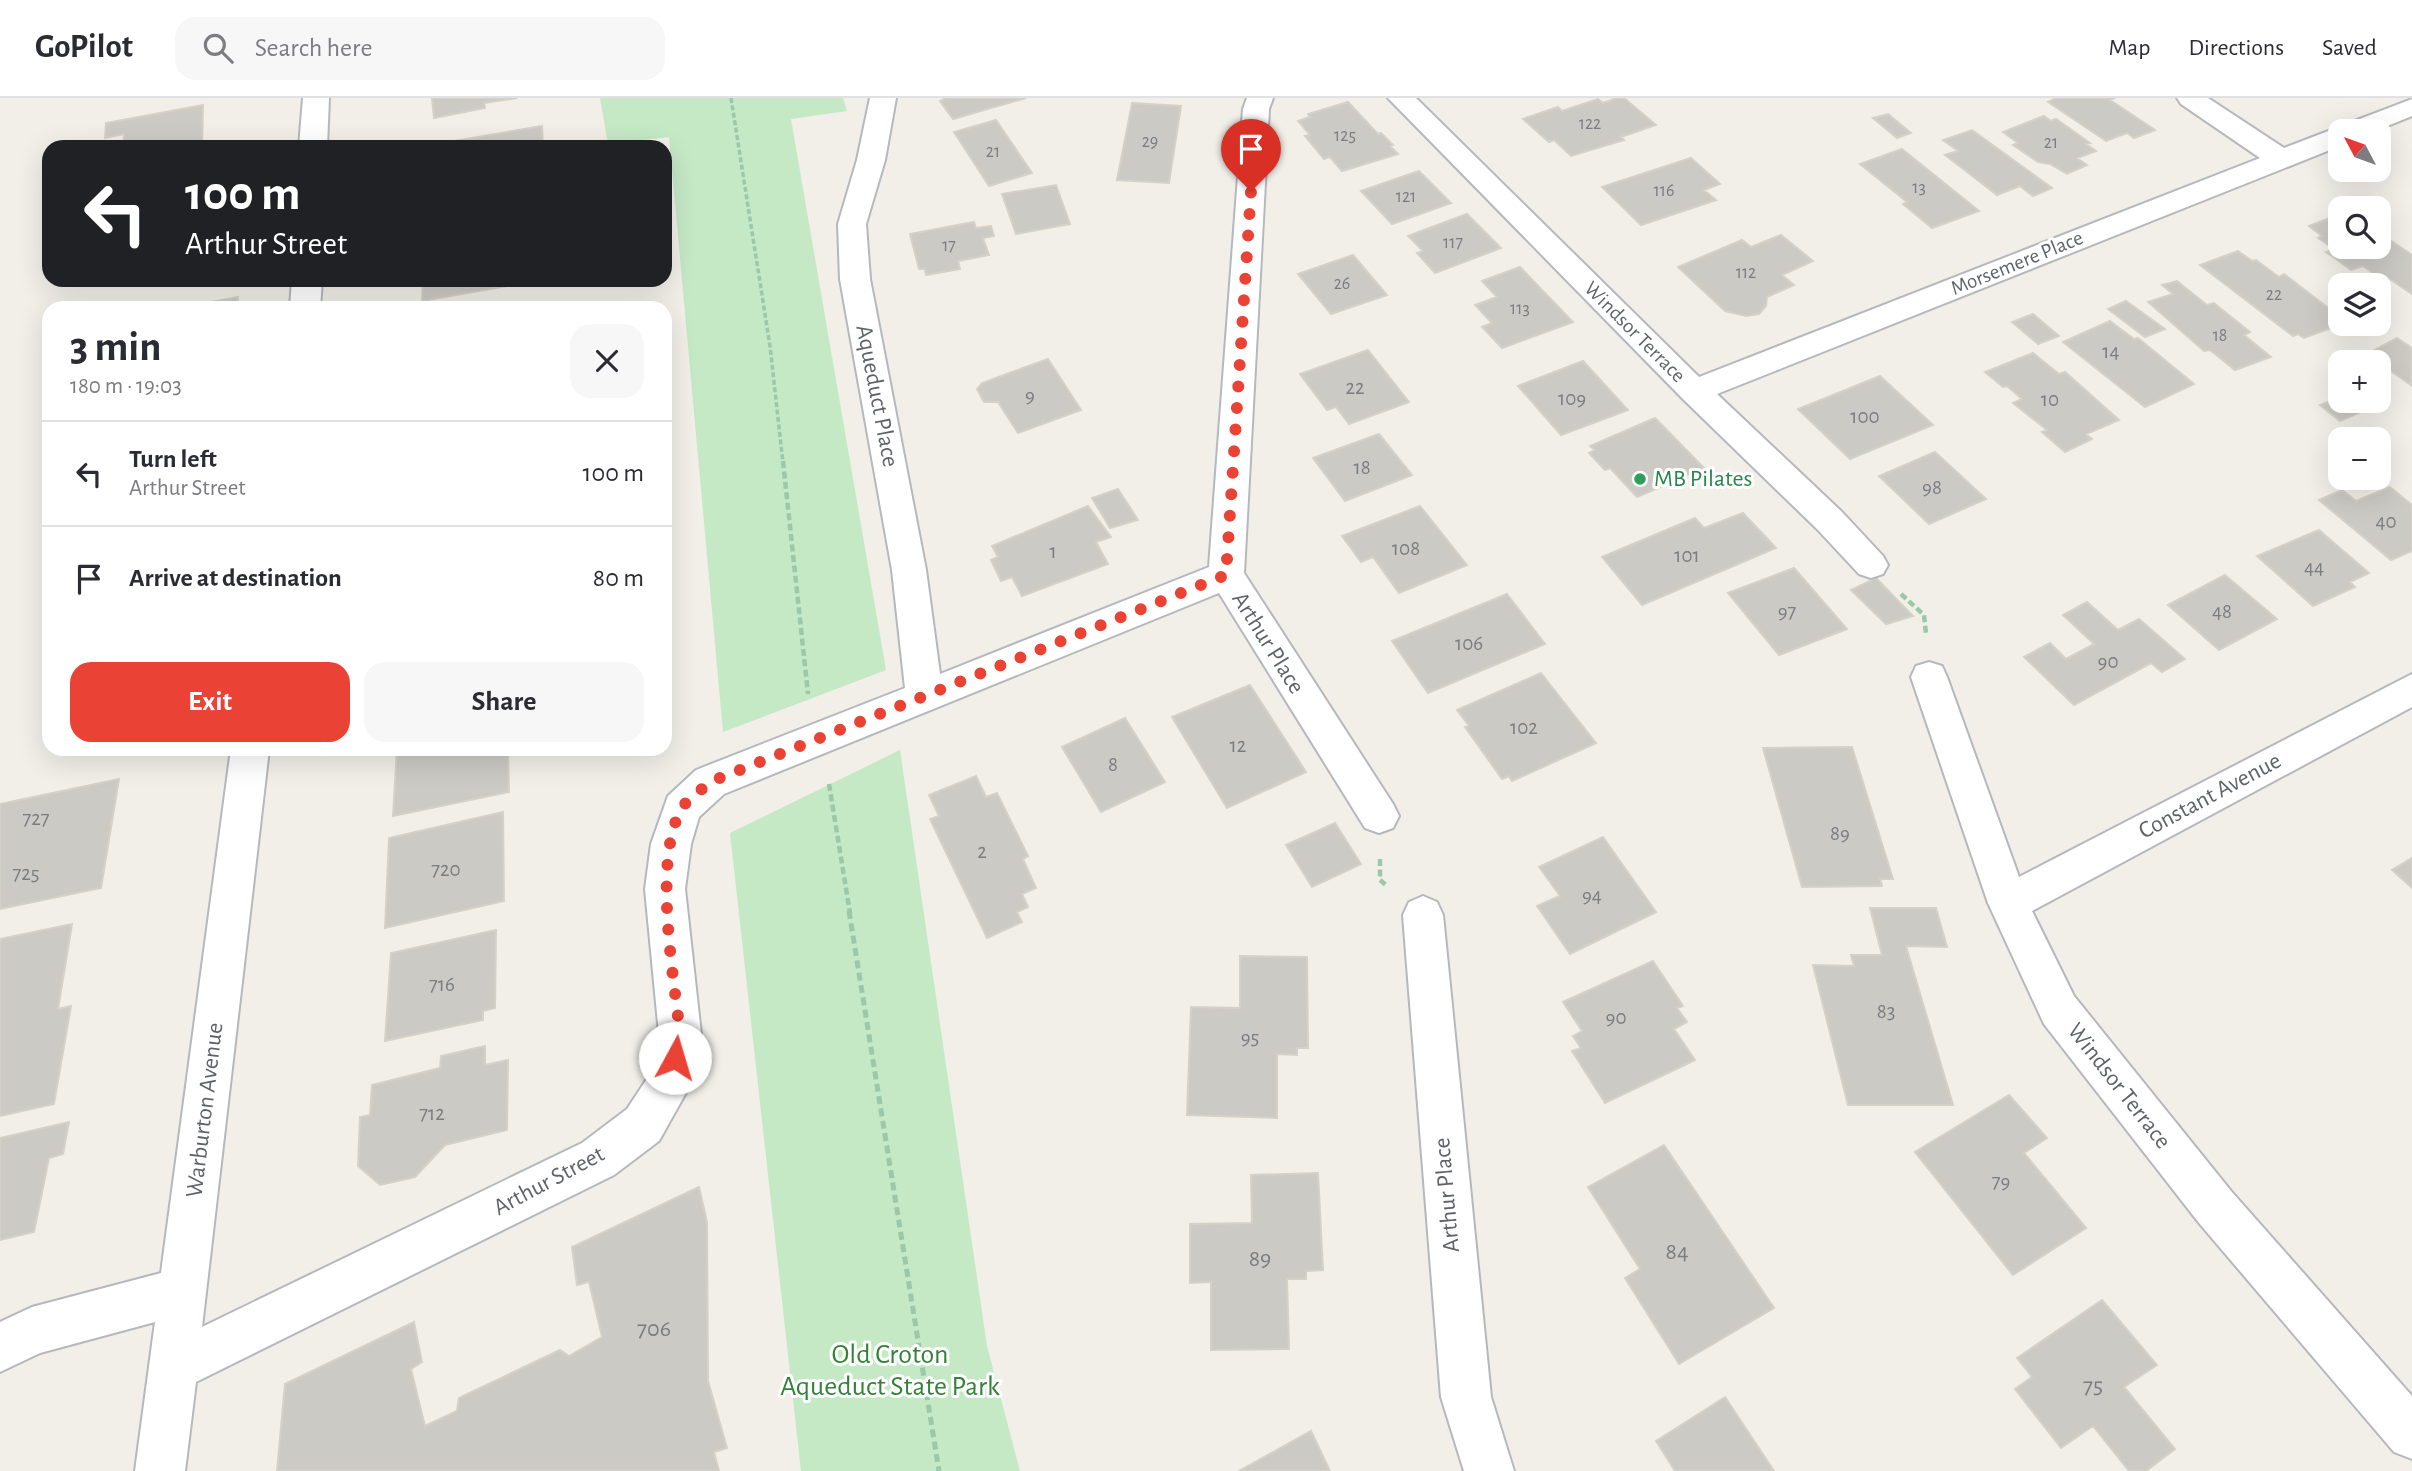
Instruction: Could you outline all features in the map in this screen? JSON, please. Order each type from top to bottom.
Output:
[{"type":"street","points":[[313,140],[316,98]]},
{"type":"street","name":"Aqueduct Place","points":[[883,98],[870,160],[852,224],[855,279],[909,570],[925,696]]},
{"type":"street","points":[[1226,575],[1256,109],[1261,98]]},
{"type":"street","name":"Windsor Terrace","points":[[1401,98],[1694,391],[1830,521],[1871,565]]},
{"type":"street","points":[[2190,98],[2281,159]]},
{"type":"street","points":[[2382,119],[2412,107]]},
{"type":"street","name":"Morsemere Place","points":[[1694,391],[2328,141]]},
{"type":"street","name":"Arthur Street","points":[[173,1367],[598,1159],[643,1125],[670,1082],[680,1034],[665,889],[671,844],[682,808],[710,782],[1226,575]]},
{"type":"street","name":"Arthur Place","points":[[1226,575],[1380,817]]},
{"type":"street","name":"Windsor Terrace","points":[[1929,677],[2007,903],[2059,1010],[2215,1207],[2412,1434]]},
{"type":"street","name":"Constant Avenue","points":[[2007,903],[2412,689]]},
{"type":"street","name":"Warburton Avenue","points":[[159,1471],[249,756]]},
{"type":"street","name":"Arthur Place","points":[[1423,915],[1466,1397],[1489,1471]]},
{"type":"street","points":[[0,1348],[32,1331],[182,1291]]},
{"type":"path","points":[[1871,565],[1924,615],[1929,677]]},
{"type":"path","points":[[1380,817],[1380,880],[1423,915]]},
{"type":"green space","points":[[600,98],[843,98],[847,111],[791,119],[886,670],[723,732],[672,170],[672,140],[669,137],[607,140]]},
{"type":"green space","name":"Old Croton Aqueduct State Park","points":[[900,750],[987,1346],[1020,1471],[801,1471],[730,833]]},
{"type":"building","points":[[432,98],[517,98],[484,103],[485,108],[434,118]]},
{"type":"building","points":[[946,98],[1026,98],[953,119],[940,101]]},
{"type":"building","points":[[1624,98],[1656,125],[1621,137],[1624,140],[1571,156],[1554,140],[1549,142],[1523,119],[1558,107],[1562,111],[1598,99],[1603,103]]},
{"type":"building","points":[[2056,98],[2115,98],[2110,100],[2155,130],[2134,138],[2127,133],[2106,141],[2048,102]]},
{"type":"building","points":[[1348,102],[1378,134],[1381,133],[1393,145],[1390,146],[1398,154],[1342,171],[1330,157],[1324,159],[1305,136],[1310,135],[1298,121],[1310,117],[1308,114]]},
{"type":"building","points":[[1132,103],[1181,106],[1169,183],[1117,180]]},
{"type":"building","points":[[203,105],[202,140],[124,140],[124,134],[105,138],[106,123]]},
{"type":"building","points":[[1888,114],[1911,133],[1897,138],[1873,118]]},
{"type":"building","points":[[2044,116],[2051,121],[2056,119],[2090,143],[2086,144],[2096,151],[2077,158],[2087,165],[2067,174],[2050,164],[2038,162],[2013,145],[2018,143],[2003,132]]},
{"type":"building","points":[[996,120],[1032,173],[989,186],[954,132]]},
{"type":"building","points":[[542,126],[543,140],[460,140]]},
{"type":"building","points":[[1972,130],[2052,188],[2033,196],[2020,186],[1997,195],[1945,155],[1958,151],[1943,140]]},
{"type":"building","points":[[1902,149],[1979,211],[1932,228],[1903,204],[1907,202],[1860,164]]},
{"type":"building","points":[[1691,158],[1720,184],[1704,190],[1716,200],[1641,225],[1602,187]]},
{"type":"building","points":[[1419,171],[1451,203],[1392,224],[1361,191]]},
{"type":"building","points":[[1056,185],[1070,224],[1016,234],[1002,194]]},
{"type":"building","points":[[1467,214],[1501,248],[1435,273],[1417,253],[1423,251],[1408,236]]},
{"type":"building","points":[[2328,219],[2328,245],[2318,238],[2322,236],[2309,226]]},
{"type":"building","points":[[974,222],[976,228],[991,226],[994,236],[983,238],[989,255],[958,261],[960,269],[926,275],[925,269],[919,269],[910,234]]},
{"type":"building","points":[[1781,235],[1813,261],[1782,275],[1794,285],[1767,297],[1766,306],[1759,314],[1746,316],[1725,311],[1678,267],[1742,240],[1751,247]]},
{"type":"building","points":[[2391,241],[2412,255],[2412,294],[2391,280],[2391,273],[2373,273],[2363,266],[2351,270],[2336,259],[2391,259]]},
{"type":"building","points":[[2238,251],[2279,277],[2284,274],[2328,308],[2328,329],[2304,338],[2298,334],[2293,336],[2200,265]]},
{"type":"building","points":[[1353,255],[1387,295],[1331,314],[1298,274]]},
{"type":"building","points":[[1520,267],[1573,322],[1502,348],[1482,327],[1492,323],[1475,305],[1497,297],[1482,281]]},
{"type":"building","points":[[2177,281],[2207,305],[2214,303],[2250,332],[2244,335],[2271,357],[2235,370],[2210,350],[2204,351],[2148,302],[2173,294],[2162,285]]},
{"type":"building","points":[[423,287],[502,287],[422,301]]},
{"type":"building","points":[[238,297],[238,301],[216,301]]},
{"type":"building","points":[[2126,301],[2165,329],[2145,337],[2108,309]]},
{"type":"building","points":[[2033,314],[2059,336],[2038,344],[2012,322]]},
{"type":"building","points":[[2110,321],[2134,339],[2138,338],[2194,384],[2145,407],[2063,342]]},
{"type":"building","points":[[2397,338],[2412,348],[2411,385],[2391,371],[2391,350],[2374,350]]},
{"type":"building","points":[[1368,350],[1409,402],[1349,424],[1336,407],[1327,410],[1300,374]]},
{"type":"building","points":[[2033,353],[2059,374],[2065,372],[2119,420],[2086,434],[2092,439],[2065,452],[2042,432],[2047,430],[2013,403],[2022,399],[1985,372]]},
{"type":"building","points":[[1048,359],[1081,410],[1018,433],[998,402],[984,402],[977,389],[982,383]]},
{"type":"building","points":[[1583,361],[1628,410],[1561,435],[1518,386]]},
{"type":"building","points":[[1880,376],[1933,425],[1850,459],[1798,409]]},
{"type":"building","points":[[2328,402],[2328,411],[2320,405]]},
{"type":"building","points":[[2330,413],[2358,413],[2340,421]]},
{"type":"building","points":[[1655,418],[1704,468],[1637,497],[1610,468],[1605,470],[1589,453],[1595,450],[1590,446]]},
{"type":"building","points":[[1379,434],[1412,475],[1345,501],[1313,458]]},
{"type":"building","points":[[1935,452],[1986,499],[1929,524],[1879,476]]},
{"type":"building","points":[[2391,488],[2412,505],[2412,551],[2391,560],[2319,500],[2342,490],[2356,501]]},
{"type":"building","points":[[1118,489],[1138,520],[1110,528],[1092,498]]},
{"type":"building","points":[[1088,506],[1111,537],[1096,542],[1108,564],[1022,596],[1012,577],[1001,581],[991,560],[998,557],[992,546]]},
{"type":"building","points":[[1420,506],[1467,565],[1399,593],[1373,557],[1361,562],[1342,536]]},
{"type":"building","points":[[1743,513],[1776,548],[1642,605],[1602,557],[1695,518],[1704,528]]},
{"type":"building","points":[[2319,530],[2369,573],[2350,582],[2355,587],[2313,606],[2257,556]]},
{"type":"building","points":[[1794,568],[1847,629],[1779,655],[1728,593]]},
{"type":"building","points":[[2225,575],[2277,619],[2219,650],[2168,605]]},
{"type":"building","points":[[1876,578],[1913,616],[1886,624],[1851,590]]},
{"type":"building","points":[[1507,594],[1545,644],[1428,693],[1392,641]]},
{"type":"building","points":[[2087,602],[2118,630],[2139,619],[2185,659],[2162,672],[2151,663],[2074,705],[2024,657],[2050,643],[2066,659],[2094,644],[2063,615]]},
{"type":"building","points":[[1541,673],[1596,743],[1512,781],[1509,776],[1502,779],[1465,727],[1469,726],[1457,710]]},
{"type":"building","points":[[1250,685],[1306,772],[1227,808],[1172,717]]},
{"type":"building","points":[[1125,718],[1165,782],[1101,812],[1062,747]]},
{"type":"building","points":[[1852,747],[1893,879],[1880,879],[1882,886],[1802,887],[1763,748]]},
{"type":"building","points":[[397,756],[508,756],[509,792],[393,816]]},
{"type":"building","points":[[976,776],[986,797],[997,793],[1028,856],[1023,859],[1036,888],[1022,894],[1028,907],[1017,912],[1022,922],[987,938],[930,819],[939,816],[929,795]]},
{"type":"building","points":[[119,779],[101,888],[0,909],[0,804]]},
{"type":"building","points":[[503,812],[504,901],[385,928],[389,838]]},
{"type":"building","points":[[1335,823],[1361,864],[1312,887],[1286,845]]},
{"type":"building","points":[[1603,837],[1656,912],[1570,954],[1537,906],[1560,896],[1539,867]]},
{"type":"building","points":[[2412,858],[2412,888],[2392,870]]},
{"type":"building","points":[[1870,908],[1936,908],[1947,947],[1906,946],[1953,1105],[1848,1105],[1813,965],[1854,966],[1851,955],[1882,955]]},
{"type":"building","points":[[72,924],[58,1009],[71,1006],[54,1104],[0,1116],[0,939]]},
{"type":"building","points":[[496,930],[495,1008],[483,1011],[483,1020],[385,1041],[391,953]]},
{"type":"building","points":[[1240,956],[1307,957],[1308,1048],[1297,1048],[1297,1055],[1277,1054],[1277,1118],[1187,1115],[1191,1007],[1240,1008]]},
{"type":"building","points":[[1653,961],[1683,1006],[1677,1008],[1687,1022],[1674,1029],[1695,1060],[1605,1103],[1572,1051],[1581,1048],[1573,1036],[1582,1031],[1563,1002]]},
{"type":"building","points":[[485,1046],[485,1065],[508,1060],[507,1130],[445,1145],[415,1177],[380,1185],[358,1166],[360,1117],[370,1115],[372,1085],[440,1068],[441,1056]]},
{"type":"building","points":[[2009,1095],[2047,1138],[2024,1153],[2086,1228],[2013,1275],[1915,1152]]},
{"type":"building","points":[[69,1122],[63,1154],[49,1158],[34,1232],[0,1240],[0,1138]]},
{"type":"building","points":[[1664,1145],[1774,1308],[1679,1364],[1625,1278],[1640,1269],[1588,1187]]},
{"type":"building","points":[[1318,1173],[1323,1270],[1306,1271],[1306,1279],[1287,1279],[1289,1349],[1211,1350],[1211,1282],[1190,1283],[1190,1224],[1252,1223],[1251,1175]]},
{"type":"building","points":[[699,1187],[707,1222],[708,1381],[727,1448],[714,1452],[719,1471],[277,1471],[285,1384],[414,1322],[422,1362],[411,1369],[425,1426],[457,1411],[459,1398],[560,1350],[569,1356],[602,1337],[589,1282],[577,1285],[572,1247]]},
{"type":"building","points":[[2102,1300],[2157,1365],[2124,1387],[2175,1449],[2146,1471],[2129,1471],[2093,1426],[2061,1448],[2015,1389],[2032,1377],[2017,1358]]},
{"type":"building","points":[[1725,1397],[1774,1471],[1675,1471],[1656,1441]]},
{"type":"building","points":[[1311,1431],[1330,1471],[1239,1471]]},
{"type":"place","name":"MB Pilates","points":[[1640,479]]},
{"type":"route","points":[[675,1058],[680,1034],[665,889],[671,844],[682,808],[710,782],[1226,575],[1251,191]]}]
